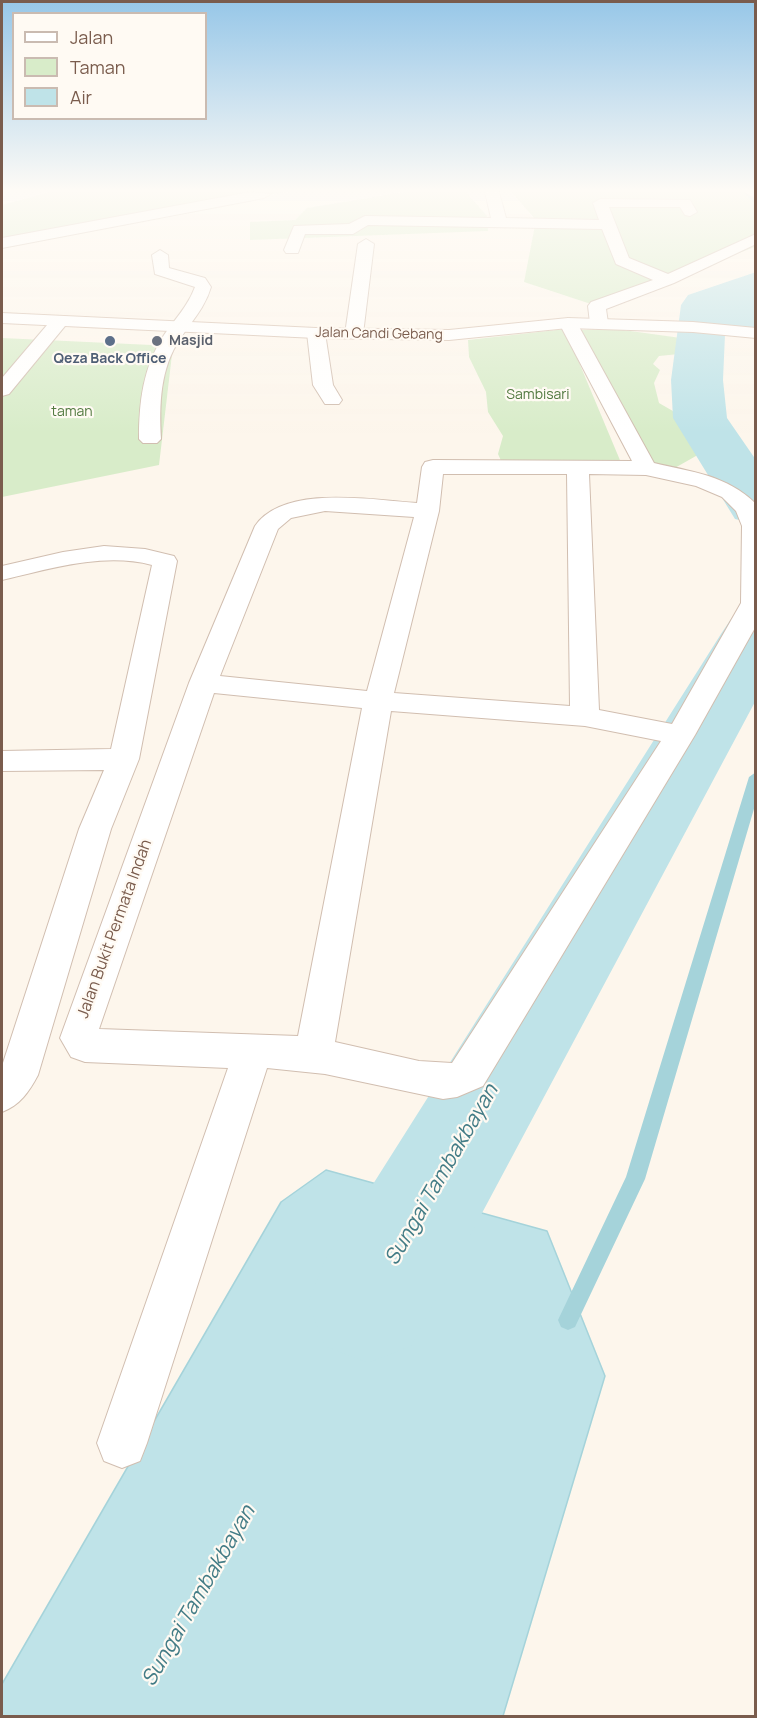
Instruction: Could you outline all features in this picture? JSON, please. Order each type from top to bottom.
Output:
[{"type":"street","points":[[150,439],[148,413],[154,374],[172,336],[200,298],[202,284],[165,272]]},
{"type":"street","points":[[354,334],[362,272]]},
{"type":"street","points":[[649,272],[668,280]]},
{"type":"street","points":[[599,323],[597,306],[684,272]]},
{"type":"street","name":"Jalan Candi Gebang","points":[[2,318],[180,328],[354,334],[448,335],[568,323],[693,327],[756,333]]},
{"type":"street","points":[[2,390],[59,322]]},
{"type":"street","points":[[568,323],[646,468]]},
{"type":"street","points":[[316,333],[323,386],[332,400]]},
{"type":"street","points":[[122,1443],[253,1052],[274,1050],[314,1054],[442,1082],[458,1080],[469,1074],[680,735],[754,603],[754,526],[747,508],[730,492],[702,481],[646,468],[433,467],[427,511],[378,701],[314,1054]]},
{"type":"street","points":[[578,467],[585,717]]},
{"type":"street","name":"Jalan Bukit Permata Indah","points":[[253,1052],[85,1045],[79,1038],[80,1029],[203,683],[267,526],[283,513],[325,504],[427,511]]},
{"type":"street","points":[[2,573],[79,555],[142,553],[165,561],[124,759],[94,829],[18,1075],[2,1094]]},
{"type":"street","points":[[203,683],[378,701],[585,717],[680,735]]},
{"type":"street","points":[[2,761],[124,759]]},
{"type":"green space","points":[[526,272],[688,272],[597,306],[524,282]]},
{"type":"green space","name":"Sambisari","points":[[565,329],[622,465],[503,465],[498,454],[503,436],[488,412],[486,392],[469,357],[468,340]]},
{"type":"green space","name":"Sambisari","points":[[616,329],[688,339],[679,354],[659,356],[653,364],[660,370],[654,383],[659,403],[685,418],[703,452],[673,469],[654,472],[576,330]]},
{"type":"green space","name":"taman","points":[[2,338],[173,346],[159,465],[2,497]]},
{"type":"water","points":[[755,287],[755,331],[715,326],[710,307]]},
{"type":"water","points":[[326,1170],[547,1231],[605,1376],[503,1716],[2,1716],[2,1684],[281,1202]]},
{"type":"waterway","name":"Sungai Tambakbayan","points":[[756,285],[704,305],[697,380],[700,418],[756,506]]},
{"type":"waterway","name":"Sungai Tambakbayan","points":[[368,1303],[756,634]]},
{"type":"waterway","points":[[568,1320],[635,1179],[756,777]]},
{"type":"place","name":"Qeza Back Office","points":[[110,341]]},
{"type":"place","name":"Masjid","points":[[157,341]]}]
